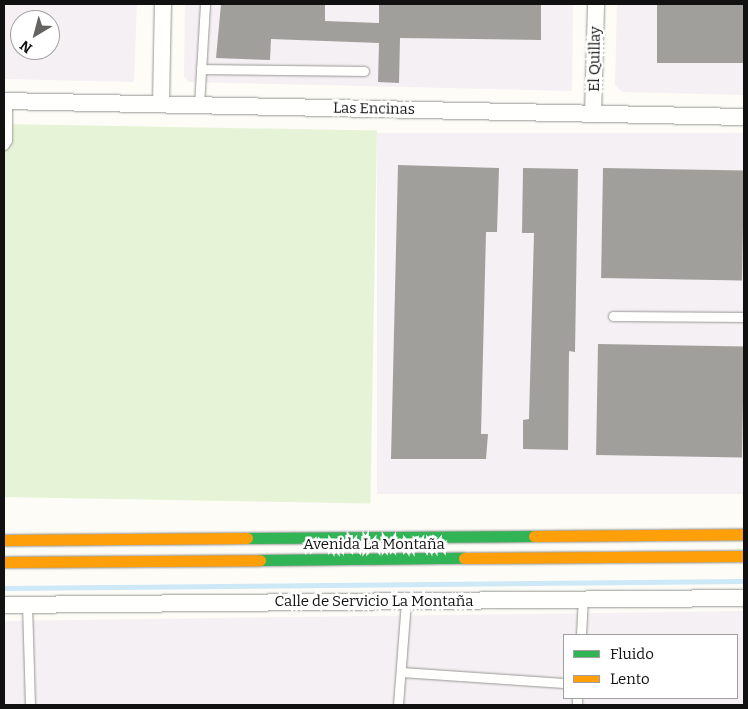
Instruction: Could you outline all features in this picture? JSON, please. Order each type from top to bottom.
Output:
[{"type":"main road","name":"Avenida La Montaña","points":[[4,540],[744,534]]},
{"type":"main road","name":"Avenida La Montaña","points":[[4,562],[744,556]]},
{"type":"street","points":[[161,104],[163,4]]},
{"type":"street","name":"El Quillay","points":[[594,114],[596,4]]},
{"type":"street","name":"Las Encinas","points":[[6,101],[744,117]]},
{"type":"street","name":"Calle de Servicio La Montaña","points":[[4,605],[744,598]]},
{"type":"lane","points":[[199,105],[205,4]]},
{"type":"lane","points":[[201,69],[364,71]]},
{"type":"lane","points":[[4,145],[7,140],[6,101]]},
{"type":"lane","points":[[613,316],[744,317]]},
{"type":"lane","points":[[581,634],[583,600]]},
{"type":"lane","points":[[398,705],[406,602]]},
{"type":"lane","points":[[27,604],[30,705]]},
{"type":"lane","points":[[401,672],[563,683]]},
{"type":"shaded area","points":[[4,4],[137,4],[134,82],[4,79]]},
{"type":"shaded area","points":[[185,4],[573,4],[572,91],[189,82],[184,77]]},
{"type":"shaded area","points":[[617,4],[744,4],[744,95],[622,92],[615,85]]},
{"type":"shaded area","points":[[377,133],[744,133],[744,494],[377,494]]},
{"type":"shaded area","points":[[744,611],[744,705],[4,705],[4,621]]},
{"type":"green space","points":[[4,124],[377,131],[370,503],[4,497]]},
{"type":"building","points":[[221,4],[325,4],[325,21],[379,23],[379,4],[541,4],[541,40],[400,38],[399,83],[378,82],[379,43],[271,39],[270,60],[216,58]]},
{"type":"building","points":[[657,4],[744,4],[744,63],[657,63]]},
{"type":"building","points":[[398,165],[499,168],[497,232],[486,232],[481,434],[488,434],[486,459],[391,459]]},
{"type":"building","points":[[523,168],[578,169],[575,352],[569,351],[568,450],[523,449],[523,420],[529,419],[534,233],[522,233]]},
{"type":"building","points":[[603,168],[744,170],[742,280],[601,278]]},
{"type":"building","points":[[598,344],[744,347],[742,458],[596,455]]},
{"type":"waterway","points":[[4,588],[744,581]]},
{"type":"traffic: fast","points":[[247,538],[534,536]]},
{"type":"traffic: fast","points":[[260,560],[464,558]]},
{"type":"traffic: slow","points":[[534,536],[744,534]]},
{"type":"traffic: slow","points":[[4,540],[247,538]]},
{"type":"traffic: slow","points":[[464,558],[744,556]]},
{"type":"traffic: slow","points":[[4,562],[260,560]]}]
